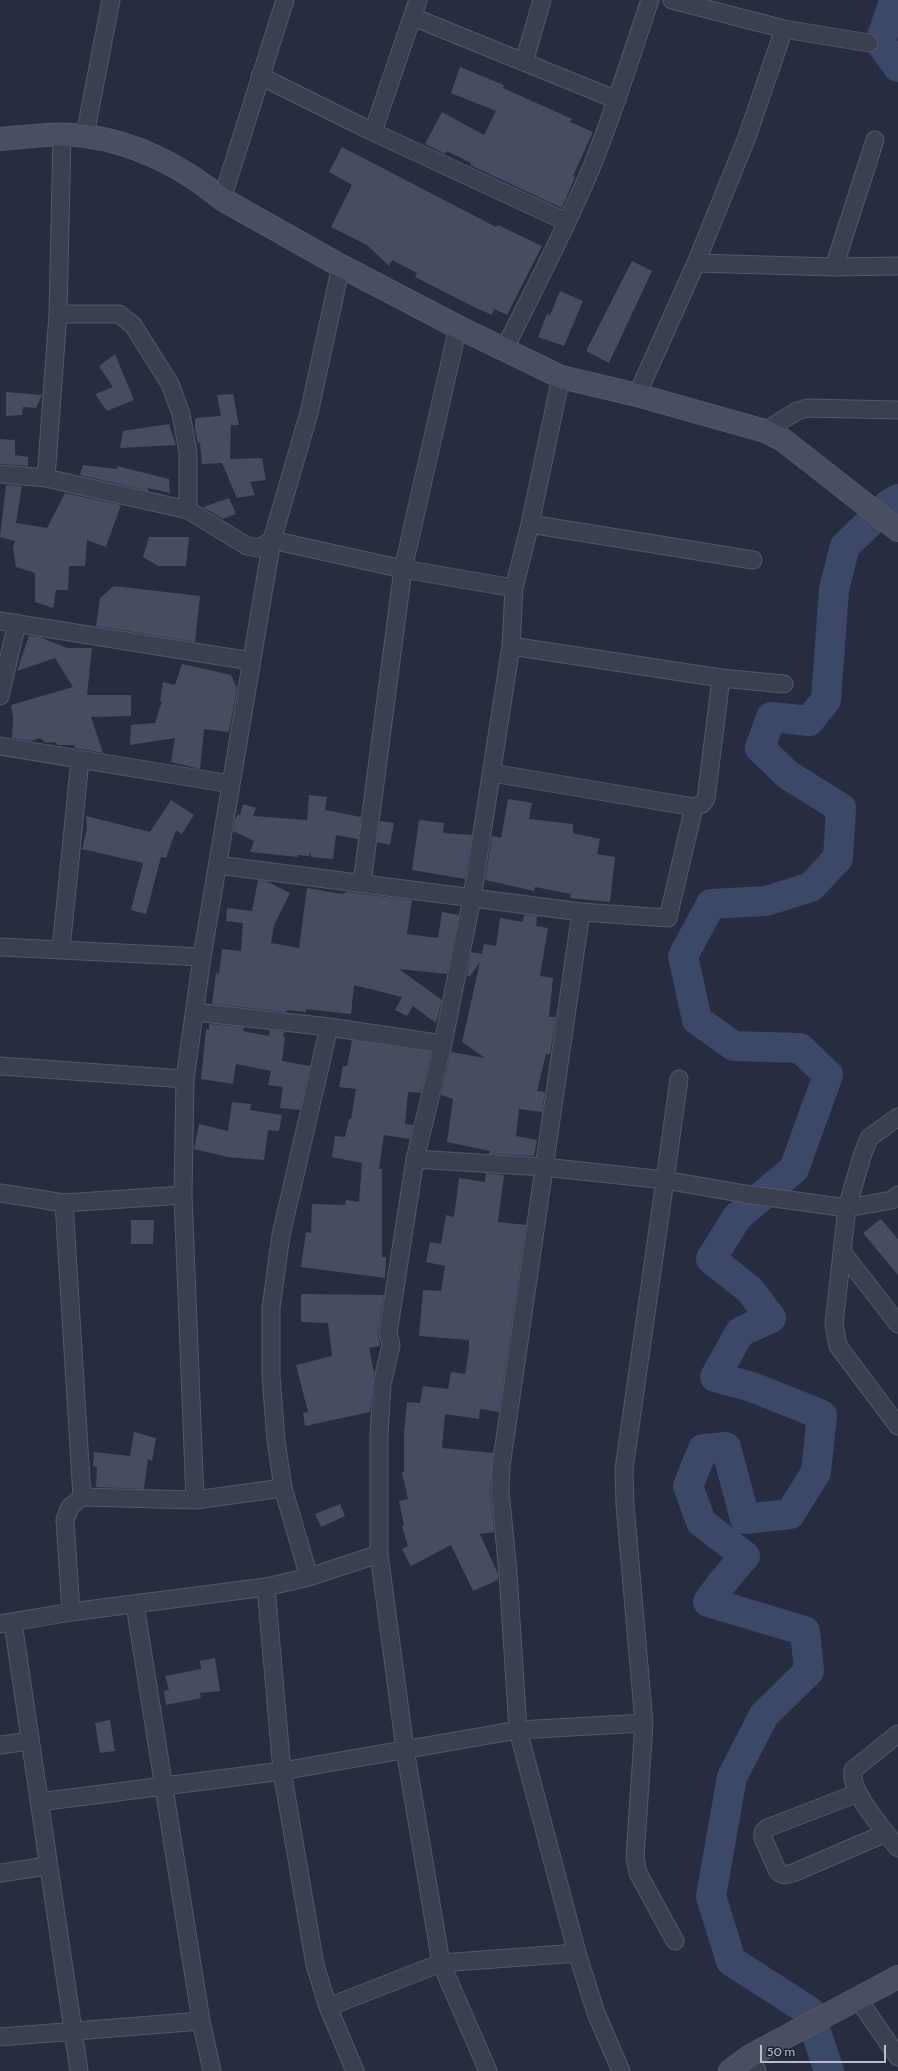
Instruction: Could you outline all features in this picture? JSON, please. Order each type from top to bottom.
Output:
[{"type":"street","points":[[85,135],[111,0]]},
{"type":"street","points":[[222,199],[285,0]]},
{"type":"street","points":[[373,132],[418,0]]},
{"type":"street","points":[[524,62],[542,0]]},
{"type":"street","points":[[504,350],[567,222],[617,100],[650,0]]},
{"type":"street","points":[[672,0],[784,29],[869,43]]},
{"type":"street","points":[[413,17],[617,100]]},
{"type":"street","points":[[637,395],[696,263],[747,137],[784,29]]},
{"type":"street","points":[[260,76],[373,132],[567,222]]},
{"type":"street","points":[[0,138],[85,135],[133,147],[165,161],[206,186],[222,199],[341,266],[458,327],[561,377],[637,395],[765,431],[783,440],[867,507],[896,528]]},
{"type":"street","points":[[46,478],[58,314],[62,136]]},
{"type":"street","points":[[834,267],[875,140]]},
{"type":"street","points":[[696,263],[834,267],[898,266]]},
{"type":"street","points":[[195,1500],[183,1195],[185,1079],[202,957],[272,540],[309,413],[341,266]]},
{"type":"street","points":[[58,314],[119,314],[133,325],[170,384],[181,414],[188,452],[188,510]]},
{"type":"street","points":[[362,883],[403,568],[458,327]]},
{"type":"street","points":[[488,2071],[441,1963],[405,1749],[379,1554],[379,1436],[382,1384],[391,1345],[388,1333],[415,1159],[443,1044],[472,898],[511,646],[514,588],[530,524],[561,377]]},
{"type":"street","points":[[765,431],[797,411],[807,408],[898,410]]},
{"type":"street","points":[[0,474],[46,478],[188,510],[247,546],[259,548],[272,540],[403,568],[514,588]]},
{"type":"street","points":[[530,524],[753,560]]},
{"type":"street","points":[[0,621],[251,661]]},
{"type":"street","points":[[0,696],[17,623]]},
{"type":"street","points":[[511,646],[721,678],[784,684]]},
{"type":"street","points":[[492,773],[694,807],[702,804],[706,799],[721,678]]},
{"type":"street","points":[[0,746],[230,784]]},
{"type":"street","points":[[61,949],[80,760]]},
{"type":"street","points":[[218,865],[581,912],[668,918],[694,807]]},
{"type":"street","points":[[581,912],[501,1466],[500,1484],[518,1730],[577,1953],[596,2013],[621,2071]]},
{"type":"street","points":[[0,947],[202,957]]},
{"type":"street","points":[[195,1012],[328,1027],[443,1044]]},
{"type":"street","points":[[309,1577],[283,1488],[276,1440],[271,1376],[271,1308],[281,1236],[328,1027]]},
{"type":"street","points":[[0,1066],[185,1079]]},
{"type":"street","points":[[675,1941],[638,1873],[635,1858],[644,1723],[625,1505],[624,1469],[679,1079]]},
{"type":"street","points":[[895,1416],[838,1346],[834,1324],[847,1208],[869,1138],[898,1117]]},
{"type":"street","points":[[415,1159],[544,1167],[665,1180],[745,1194],[847,1208],[896,1202]]},
{"type":"street","points":[[0,1193],[64,1203],[183,1195]]},
{"type":"street","points":[[64,1203],[82,1497]]},
{"type":"street","points":[[843,1253],[898,1324]]},
{"type":"street","points":[[71,1612],[65,1520],[70,1507],[82,1497],[195,1500],[283,1488]]},
{"type":"street","points":[[79,2071],[47,1866],[39,1802],[29,1741],[6,1624],[71,1612],[136,1605],[266,1587],[309,1577],[379,1554]]},
{"type":"street","points":[[266,1587],[282,1771],[315,1965],[328,2007],[355,2071]]},
{"type":"street","points":[[136,1605],[201,2021],[212,2071]]},
{"type":"street","points":[[39,1802],[282,1771],[518,1730],[644,1723]]},
{"type":"street","points":[[898,1734],[853,1770],[852,1775],[858,1793],[898,1848]]},
{"type":"street","points":[[0,1746],[29,1741]]},
{"type":"street","points":[[858,1793],[767,1828],[763,1832],[763,1838],[778,1872],[784,1875],[793,1873],[886,1833]]},
{"type":"street","points":[[0,1873],[47,1866]]},
{"type":"street","points":[[328,2007],[441,1963],[577,1953]]},
{"type":"street","points":[[730,2071],[753,2063],[798,2030],[827,2016],[898,1977]]},
{"type":"street","points":[[858,1998],[898,2056]]},
{"type":"street","points":[[0,2037],[201,2021]]},
{"type":"building","points":[[460,67],[504,85],[503,88],[572,119],[570,122],[593,132],[573,176],[575,177],[562,208],[470,165],[471,163],[447,151],[445,154],[425,144],[442,112],[484,135],[496,111],[451,93]]},
{"type":"building","points":[[342,147],[496,227],[498,225],[542,246],[507,315],[494,309],[492,315],[472,306],[415,277],[417,273],[392,260],[389,266],[367,245],[331,227],[352,185],[329,172]]},
{"type":"building","points":[[632,261],[652,271],[609,363],[586,351]]},
{"type":"building","points":[[560,291],[583,301],[564,346],[538,337],[547,314],[550,315]]},
{"type":"building","points":[[115,354],[134,400],[107,411],[95,394],[113,387],[99,366]]},
{"type":"building","points":[[6,392],[42,395],[36,408],[23,407],[22,415],[6,416]]},
{"type":"building","points":[[233,394],[239,425],[231,425],[230,459],[262,458],[266,480],[250,482],[255,495],[237,498],[222,463],[202,464],[200,443],[198,443],[195,430],[195,418],[221,416],[217,395]]},
{"type":"building","points":[[169,424],[176,445],[120,448],[123,431]]},
{"type":"building","points":[[0,439],[15,440],[15,455],[28,457],[28,466],[0,464]]},
{"type":"building","points":[[83,465],[117,469],[117,466],[169,479],[170,493],[148,488],[148,491],[80,475]]},
{"type":"building","points":[[6,485],[22,486],[16,523],[47,528],[65,493],[121,505],[106,547],[87,540],[85,566],[69,566],[68,590],[56,590],[53,608],[35,602],[35,573],[16,567],[13,548],[15,541],[0,537]]},
{"type":"building","points":[[229,498],[236,514],[223,519],[203,507]]},
{"type":"building","points":[[149,537],[189,537],[186,566],[158,566],[143,557]]},
{"type":"building","points":[[114,586],[200,596],[195,642],[96,626],[100,598]]},
{"type":"building","points":[[29,636],[40,637],[67,648],[92,648],[87,695],[131,695],[131,716],[91,717],[103,753],[75,748],[74,745],[58,745],[55,742],[46,743],[40,738],[31,741],[12,738],[13,718],[11,705],[73,687],[55,658],[17,671]]},
{"type":"building","points":[[182,664],[231,675],[237,688],[229,732],[204,729],[200,769],[171,762],[175,738],[130,745],[131,725],[155,723],[162,701],[160,701],[163,682],[175,685]]},
{"type":"building","points":[[309,795],[327,797],[325,810],[361,817],[358,839],[336,835],[333,859],[311,857],[311,851],[309,856],[298,855],[298,857],[250,852],[254,841],[233,831],[235,820],[238,814],[240,815],[243,804],[256,808],[253,816],[307,820]]},
{"type":"building","points":[[508,799],[532,803],[529,819],[573,824],[573,833],[600,839],[597,854],[615,857],[610,902],[570,898],[571,894],[535,887],[534,891],[485,880],[492,836],[501,838]]},
{"type":"building","points":[[171,800],[194,815],[182,834],[176,830],[166,858],[161,857],[146,914],[131,910],[143,863],[82,849],[87,829],[86,816],[150,832]]},
{"type":"building","points":[[419,820],[444,823],[443,833],[472,835],[465,879],[412,870]]},
{"type":"building","points":[[380,821],[394,823],[390,845],[377,842]]},
{"type":"building","points":[[258,880],[266,881],[290,893],[274,925],[271,943],[299,948],[307,888],[342,894],[347,892],[412,900],[407,934],[438,938],[442,912],[459,915],[447,974],[399,969],[442,1000],[436,1023],[413,1006],[407,1016],[395,1010],[402,997],[354,985],[351,1014],[306,1009],[306,1012],[287,1010],[286,1012],[212,1004],[216,973],[219,974],[222,949],[241,951],[243,923],[226,921],[227,908],[252,911]]},
{"type":"building","points":[[524,915],[537,916],[536,926],[548,928],[540,976],[553,978],[549,1017],[556,1017],[550,1054],[546,1054],[537,1091],[545,1092],[542,1112],[519,1109],[516,1136],[537,1140],[534,1156],[489,1154],[490,1151],[447,1142],[453,1099],[441,1095],[451,1052],[485,1058],[462,1042],[480,962],[470,976],[467,976],[471,952],[482,954],[484,944],[496,946],[500,918],[523,922]]},
{"type":"building","points":[[209,1024],[244,1027],[243,1031],[269,1036],[270,1030],[284,1032],[283,1036],[285,1037],[282,1061],[310,1066],[300,1110],[280,1108],[283,1087],[268,1085],[271,1071],[236,1064],[233,1084],[201,1079],[206,1029],[209,1030]]},
{"type":"building","points":[[352,1040],[431,1052],[421,1093],[408,1092],[405,1124],[413,1125],[410,1139],[384,1135],[379,1169],[382,1169],[382,1257],[386,1257],[385,1278],[301,1267],[306,1232],[311,1233],[312,1204],[345,1205],[346,1200],[359,1202],[362,1163],[332,1157],[335,1136],[345,1137],[349,1119],[351,1119],[356,1089],[339,1087],[343,1066],[347,1066]]},
{"type":"building","points":[[232,1102],[251,1104],[250,1110],[282,1115],[279,1131],[268,1130],[264,1160],[227,1157],[194,1149],[199,1124],[228,1131]]},
{"type":"building","points":[[486,1173],[504,1175],[498,1222],[526,1225],[499,1412],[480,1409],[479,1419],[445,1414],[442,1448],[493,1453],[490,1490],[494,1532],[480,1534],[498,1574],[498,1580],[473,1591],[451,1545],[411,1566],[402,1549],[408,1546],[402,1526],[404,1525],[399,1501],[408,1499],[402,1472],[404,1472],[404,1433],[407,1402],[420,1403],[423,1386],[448,1389],[451,1372],[465,1374],[469,1349],[469,1340],[419,1336],[423,1290],[441,1291],[445,1266],[426,1262],[430,1242],[441,1244],[446,1215],[454,1217],[459,1178],[485,1182]]},
{"type":"building","points":[[881,1219],[898,1239],[898,1275],[863,1233]]},
{"type":"building","points":[[131,1220],[154,1220],[153,1244],[131,1244]]},
{"type":"building","points":[[301,1294],[384,1295],[378,1332],[380,1346],[369,1348],[374,1372],[370,1412],[305,1426],[303,1413],[308,1412],[296,1365],[332,1356],[328,1323],[301,1322]]},
{"type":"building","points":[[134,1432],[156,1438],[152,1461],[148,1459],[144,1489],[96,1487],[97,1467],[93,1466],[94,1452],[130,1456]]},
{"type":"building","points":[[340,1504],[345,1516],[321,1527],[315,1514]]},
{"type":"building","points":[[215,1658],[220,1691],[200,1693],[201,1698],[166,1705],[164,1691],[169,1690],[165,1676],[201,1669],[200,1661]]},
{"type":"building","points":[[110,1720],[115,1751],[100,1753],[95,1723]]},
{"type":"waterway","points":[[898,1],[892,7],[880,42],[898,67]]},
{"type":"waterway","points":[[829,2071],[809,2011],[731,1961],[711,1896],[732,1777],[764,1715],[809,1671],[805,1631],[708,1602],[720,1585],[745,1556],[701,1522],[688,1486],[703,1449],[726,1447],[745,1519],[790,1514],[816,1472],[822,1415],[752,1387],[715,1377],[740,1332],[771,1318],[750,1290],[711,1259],[737,1217],[794,1169],[828,1075],[800,1048],[734,1046],[697,1020],[683,956],[711,904],[766,901],[811,887],[838,858],[841,808],[788,775],[760,748],[771,717],[809,721],[826,700],[834,589],[845,546],[889,504],[898,499]]}]
